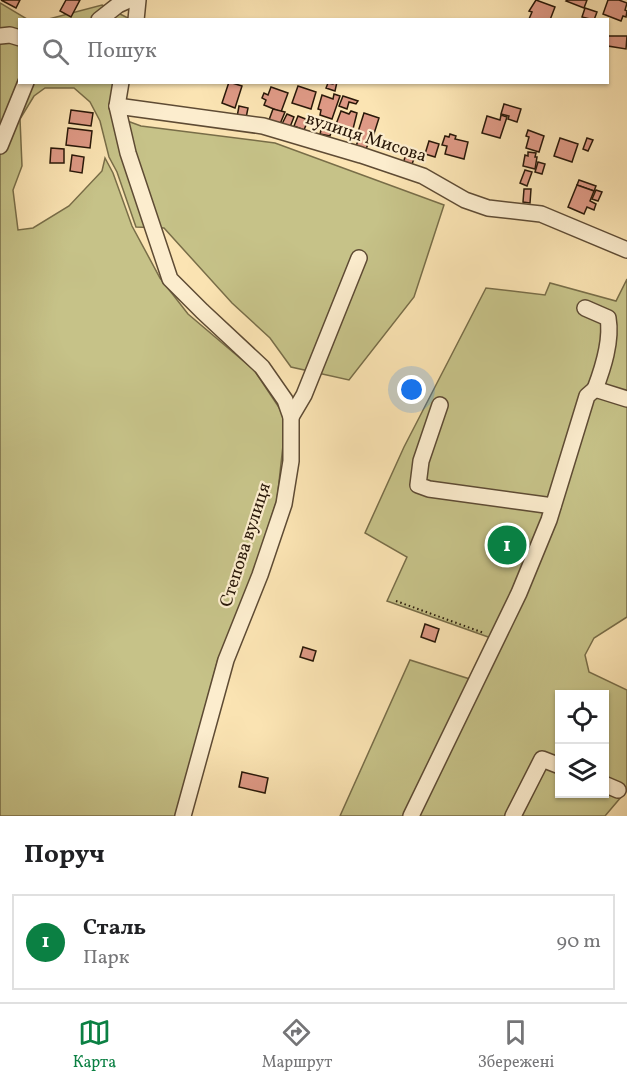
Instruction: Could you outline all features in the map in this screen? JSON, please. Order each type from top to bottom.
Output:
[{"type":"street","points":[[102,18],[118,5],[129,0]]},
{"type":"street","points":[[136,18],[138,0]]},
{"type":"street","points":[[0,20],[10,36]]},
{"type":"street","points":[[0,146],[25,84]]},
{"type":"street","name":"Степова вулиця","points":[[121,84],[117,106],[128,153],[170,279],[262,367],[285,400],[291,417],[291,461],[284,504],[260,575],[226,660],[183,816]]},
{"type":"street","name":"вулиця Мисова","points":[[117,106],[263,126],[423,176],[465,200],[488,208],[541,214],[627,250]]},
{"type":"street","points":[[291,417],[304,395],[359,258]]},
{"type":"street","points":[[411,816],[519,593],[553,506],[587,396],[595,389],[602,372],[610,330],[608,318],[585,308]]},
{"type":"street","points":[[595,389],[627,399]]},
{"type":"street","points":[[440,405],[421,461],[418,485],[429,489],[553,506]]},
{"type":"street","points":[[513,816],[542,759],[555,764]]},
{"type":"path","points":[[396,600],[498,638]]},
{"type":"shaded area","points":[[0,3],[25,18],[18,18],[18,84],[117,84],[111,115],[141,126],[275,143],[444,205],[414,297],[349,380],[291,367],[270,338],[232,303],[164,228],[136,227],[117,172],[109,157],[100,121],[90,102],[74,88],[45,88],[34,96],[20,119],[22,166],[13,190],[18,230],[33,228],[69,206],[102,171],[105,158],[113,173],[132,226],[160,278],[188,314],[254,370],[286,418],[277,500],[239,615],[218,659],[176,816],[0,816]]},
{"type":"shaded area","points":[[102,5],[128,18],[53,18]]},
{"type":"shaded area","points":[[627,279],[627,617],[594,638],[585,655],[589,672],[627,690],[627,790],[605,816],[340,816],[410,660],[473,680],[491,638],[387,601],[407,557],[365,533],[404,447],[486,288],[545,295],[550,283],[616,301]]},
{"type":"building","points":[[1,0],[20,0],[16,8]]},
{"type":"building","points":[[66,0],[80,0],[71,17],[60,11]]},
{"type":"building","points":[[536,0],[555,7],[551,18],[529,18],[532,12],[529,11]]},
{"type":"building","points":[[567,0],[587,0],[584,8]]},
{"type":"building","points":[[608,0],[627,3],[626,17],[623,16],[621,21],[603,14]]},
{"type":"building","points":[[585,8],[597,12],[595,18],[582,17]]},
{"type":"building","points":[[609,36],[627,36],[626,49],[609,46]]},
{"type":"building","points":[[228,84],[242,86],[235,108],[222,103]]},
{"type":"building","points":[[328,84],[337,84],[335,91],[326,88]]},
{"type":"building","points":[[298,86],[316,92],[311,109],[292,103]]},
{"type":"building","points":[[271,87],[288,93],[281,112],[264,105],[266,100],[262,98],[264,93],[268,95]]},
{"type":"building","points":[[334,94],[340,96],[332,119],[320,115],[321,110],[318,109],[322,95],[333,99]]},
{"type":"building","points":[[343,96],[358,101],[356,104],[349,102],[347,109],[339,106]]},
{"type":"building","points":[[504,104],[521,109],[517,122],[501,114]]},
{"type":"building","points":[[239,106],[248,108],[246,118],[237,117]]},
{"type":"building","points":[[273,109],[285,112],[280,124],[269,120]]},
{"type":"building","points":[[71,110],[93,113],[91,126],[69,123]]},
{"type":"building","points":[[341,111],[349,114],[351,111],[357,113],[352,133],[335,127]]},
{"type":"building","points":[[364,113],[379,118],[372,140],[370,139],[366,149],[356,146]]},
{"type":"building","points":[[287,114],[294,117],[290,127],[282,124]]},
{"type":"building","points":[[501,115],[507,117],[500,138],[482,133],[487,116],[500,120]]},
{"type":"building","points":[[298,116],[308,120],[304,130],[294,126]]},
{"type":"building","points":[[323,122],[333,125],[330,136],[320,134]]},
{"type":"building","points":[[68,128],[92,131],[90,148],[66,145]]},
{"type":"building","points":[[528,130],[544,136],[539,152],[526,148]]},
{"type":"building","points":[[450,134],[456,136],[455,139],[468,142],[464,159],[445,154],[447,146],[442,145],[445,136],[449,137]]},
{"type":"building","points":[[560,138],[578,144],[572,162],[554,156]]},
{"type":"building","points":[[587,138],[593,140],[588,151],[583,149]]},
{"type":"building","points":[[429,141],[439,144],[435,157],[425,154]]},
{"type":"building","points":[[51,148],[64,149],[64,163],[50,163]]},
{"type":"building","points":[[407,150],[416,153],[411,167],[403,164]]},
{"type":"building","points":[[528,152],[536,153],[535,169],[523,166],[525,155],[528,156]]},
{"type":"building","points":[[72,155],[84,157],[82,173],[70,171]]},
{"type":"building","points":[[538,162],[545,164],[542,174],[535,172]]},
{"type":"building","points":[[525,170],[532,172],[527,186],[520,183]]},
{"type":"building","points":[[579,180],[596,186],[594,191],[577,185]]},
{"type":"building","points":[[577,185],[594,191],[590,201],[596,204],[594,210],[587,207],[584,214],[568,207]]},
{"type":"building","points":[[524,189],[531,189],[530,203],[523,202]]},
{"type":"building","points":[[596,190],[602,192],[598,201],[592,199]]},
{"type":"building","points":[[425,624],[439,629],[435,642],[421,637]]},
{"type":"building","points":[[303,647],[316,651],[313,661],[300,657]]},
{"type":"building","points":[[242,772],[268,778],[265,793],[239,787]]},
{"type":"place","name":"Сталь","points":[[507,545]]}]
